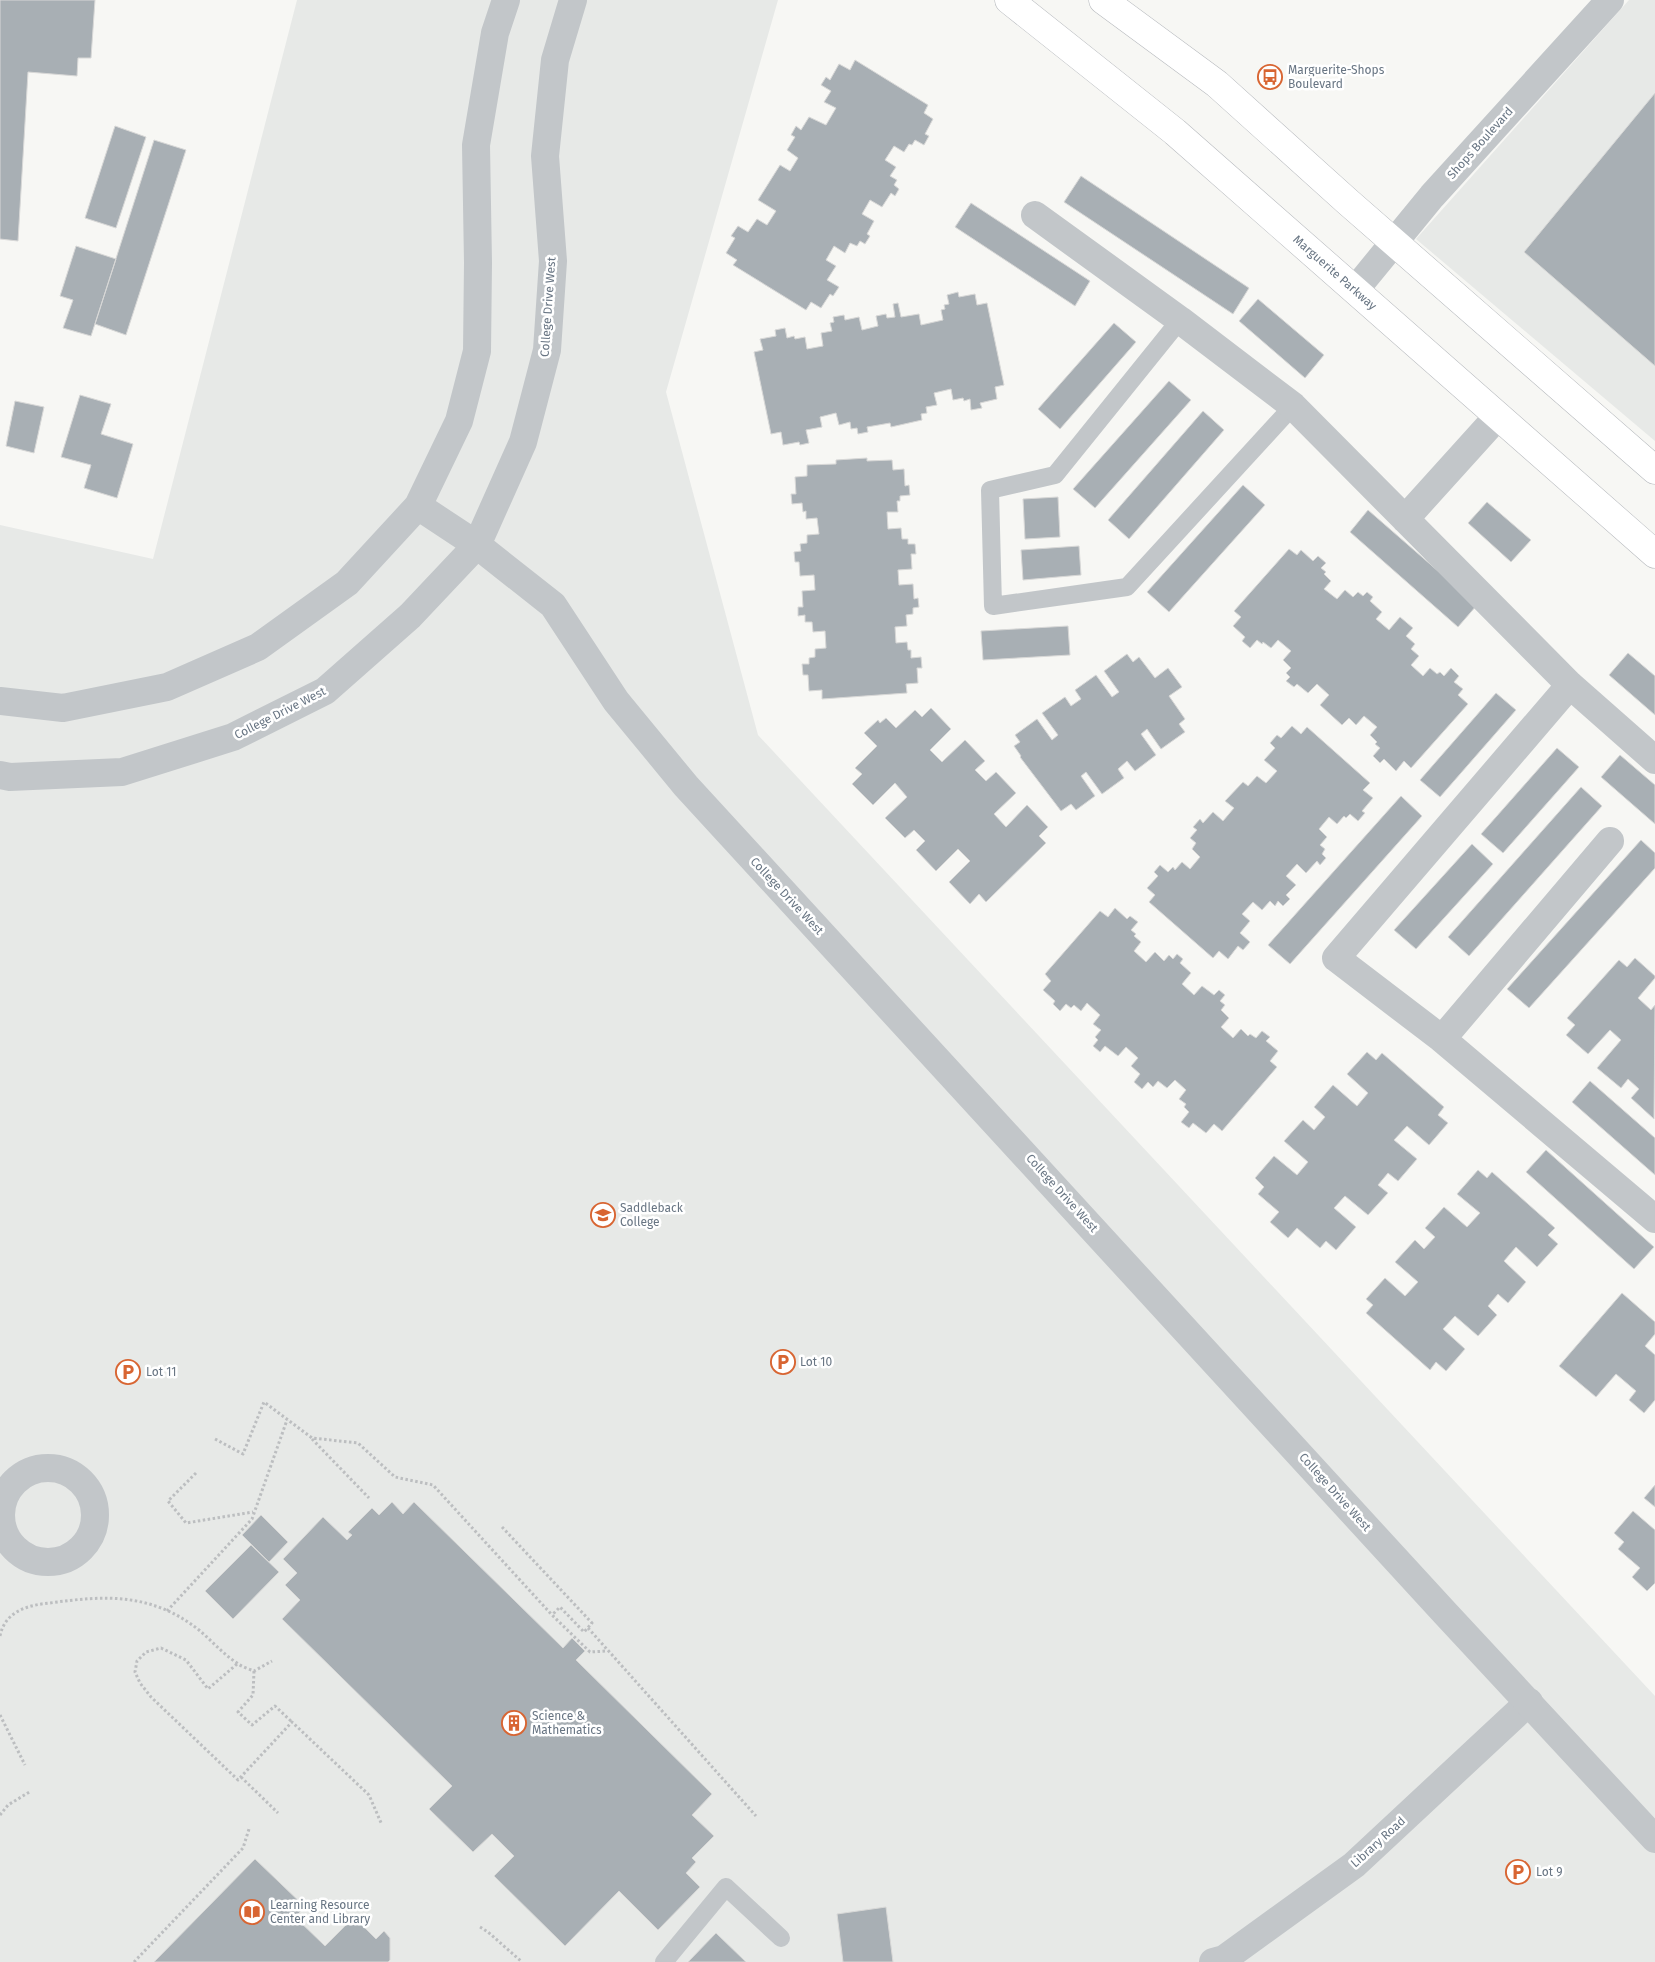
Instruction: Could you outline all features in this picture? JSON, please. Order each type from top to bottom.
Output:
[{"type":"main road","name":"Marguerite Parkway","points":[[1009,0],[1175,132],[1655,554]]},
{"type":"main road","points":[[1102,0],[1216,84],[1655,470]]},
{"type":"street","points":[[0,701],[63,708],[167,687],[258,647],[347,583],[418,506],[459,421],[477,351],[476,145],[496,33],[506,0]]},
{"type":"street","name":"College Drive West","points":[[0,775],[10,777],[122,772],[233,738],[325,691],[410,616],[477,545],[523,442],[547,350],[553,261],[545,156],[554,60],[573,0]]},
{"type":"street","name":"Shops Boulevard","points":[[1355,290],[1432,196],[1610,0]]},
{"type":"street","points":[[1034,215],[1180,320],[1293,406],[1570,685],[1655,760]]},
{"type":"street","points":[[1405,519],[1498,416]]},
{"type":"street","name":"College Drive West","points":[[418,506],[477,545],[553,605],[616,701],[686,786],[1655,1838]]},
{"type":"street","points":[[1570,685],[1336,958],[1442,1038],[1655,1220]]},
{"type":"street","points":[[1442,1038],[1610,841]]},
{"type":"street","name":"Library Road","points":[[1213,1962],[1224,1959],[1354,1865],[1528,1702]]},
{"type":"lane","points":[[1180,320],[1055,475],[990,490],[992,606],[1127,586],[1293,406]]},
{"type":"lane","points":[[664,1962],[726,1887],[781,1938]]},
{"type":"path","points":[[215,1439],[243,1454],[264,1402],[312,1438],[369,1498]]},
{"type":"path","points":[[167,1611],[252,1519],[287,1420]]},
{"type":"path","points":[[312,1438],[358,1443],[395,1477],[433,1485],[552,1615],[590,1652],[607,1651]]},
{"type":"path","points":[[196,1472],[168,1501],[186,1523],[253,1512]]},
{"type":"path","points":[[502,1526],[592,1623],[584,1632],[560,1606],[552,1615]]},
{"type":"path","points":[[0,1636],[1,1628],[15,1611],[32,1605],[102,1598],[136,1599],[167,1611],[198,1629],[237,1664],[254,1671]]},
{"type":"path","points":[[588,1628],[756,1816]]},
{"type":"path","points":[[237,1664],[208,1689],[186,1660],[161,1648],[146,1652],[137,1661],[136,1672],[140,1683],[151,1697],[238,1780],[292,1722]]},
{"type":"path","points":[[254,1671],[272,1661]]},
{"type":"path","points":[[254,1671],[253,1695],[238,1712],[252,1725],[275,1706],[369,1795],[382,1825]]},
{"type":"path","points":[[0,1715],[25,1765]]},
{"type":"path","points":[[241,1777],[278,1814]]},
{"type":"path","points":[[0,1815],[8,1805],[31,1791]]},
{"type":"path","points":[[134,1962],[243,1848],[249,1829]]},
{"type":"path","points":[[480,1927],[523,1962]]},
{"type":"shaded area","name":"Saddleback College","points":[[297,0],[778,0],[666,392],[758,735],[1655,1696],[1655,1962],[0,1962],[0,525],[153,559]]},
{"type":"shaded area","points":[[1629,0],[1655,0],[1655,441],[1416,239]]},
{"type":"building","points":[[0,0],[95,0],[91,58],[78,58],[77,76],[28,72],[18,241],[0,239]]},
{"type":"building","points":[[855,60],[928,105],[924,113],[933,119],[925,134],[929,136],[924,145],[915,140],[912,145],[909,144],[904,152],[894,146],[885,160],[896,167],[890,176],[897,180],[894,185],[899,189],[895,196],[891,193],[882,207],[870,200],[862,214],[874,221],[867,234],[870,236],[865,244],[860,241],[857,246],[850,243],[845,253],[834,246],[826,260],[836,266],[827,280],[839,287],[833,296],[830,294],[821,308],[811,302],[806,310],[733,265],[737,260],[726,253],[735,238],[731,236],[738,226],[748,232],[757,219],[767,225],[776,211],[758,200],[780,165],[790,171],[798,158],[787,150],[795,137],[791,135],[796,126],[801,130],[809,117],[826,125],[836,108],[824,102],[831,91],[821,85],[826,77],[830,80],[839,64],[850,70]]},
{"type":"building","points":[[1655,93],[1655,366],[1524,252]]},
{"type":"building","points":[[115,126],[146,137],[116,228],[85,218]]},
{"type":"building","points":[[154,140],[186,150],[126,335],[95,324]]},
{"type":"building","points":[[1081,176],[1249,288],[1233,314],[1064,202]]},
{"type":"building","points":[[971,203],[1090,281],[1075,306],[955,227]]},
{"type":"building","points":[[76,246],[116,259],[91,336],[63,328],[73,300],[60,296]]},
{"type":"building","points":[[958,292],[959,297],[975,294],[977,305],[987,303],[1004,385],[995,387],[997,399],[980,403],[982,408],[971,410],[970,399],[964,401],[963,398],[953,400],[951,389],[934,393],[937,405],[926,407],[927,413],[921,414],[922,420],[891,427],[890,423],[867,427],[868,432],[858,434],[857,428],[851,429],[850,422],[839,425],[836,413],[820,417],[822,427],[806,430],[809,443],[800,445],[799,442],[783,445],[781,432],[771,434],[754,352],[763,350],[760,339],[776,336],[775,330],[785,328],[787,338],[794,336],[795,339],[805,337],[807,349],[823,346],[821,333],[832,331],[830,323],[834,322],[833,317],[844,315],[845,320],[859,317],[862,330],[878,326],[876,316],[886,314],[887,318],[895,317],[893,304],[898,303],[901,317],[919,314],[921,325],[943,320],[941,310],[945,309],[944,305],[949,304],[947,295]]},
{"type":"building","points":[[1258,299],[1324,355],[1305,378],[1239,321]]},
{"type":"building","points":[[1114,323],[1136,342],[1060,429],[1038,409]]},
{"type":"building","points":[[1169,381],[1191,400],[1095,508],[1073,489]]},
{"type":"building","points":[[80,395],[111,404],[101,434],[133,444],[117,498],[84,488],[91,465],[61,457]]},
{"type":"building","points":[[15,401],[44,407],[34,453],[6,446]]},
{"type":"building","points":[[1203,411],[1224,430],[1129,539],[1108,520]]},
{"type":"building","points":[[867,458],[867,461],[892,460],[893,470],[904,469],[905,486],[909,485],[910,495],[900,496],[900,501],[897,501],[898,512],[887,512],[888,529],[901,528],[902,539],[908,539],[908,544],[915,544],[916,554],[911,554],[912,569],[898,570],[899,585],[913,584],[914,599],[918,598],[919,607],[913,608],[913,614],[906,615],[907,626],[895,627],[896,643],[907,642],[908,650],[911,650],[911,658],[921,657],[922,668],[917,668],[918,683],[906,684],[907,693],[822,699],[822,690],[809,691],[808,675],[803,675],[802,664],[809,664],[809,658],[815,657],[815,649],[826,648],[825,631],[813,632],[812,622],[805,622],[805,615],[798,616],[798,607],[803,607],[802,591],[815,590],[814,575],[800,576],[799,562],[795,562],[794,552],[801,551],[800,544],[807,543],[807,535],[819,534],[817,518],[806,519],[806,511],[803,512],[802,503],[792,504],[791,494],[796,494],[795,477],[807,476],[807,465],[836,464],[836,460]]},
{"type":"building","points":[[1243,485],[1265,505],[1169,612],[1147,592]]},
{"type":"building","points":[[1058,497],[1060,537],[1025,539],[1023,499]]},
{"type":"building","points":[[1487,502],[1531,540],[1511,562],[1468,523]]},
{"type":"building","points":[[1368,510],[1477,605],[1458,627],[1350,532]]},
{"type":"building","points":[[1079,546],[1081,575],[1023,580],[1021,550]]},
{"type":"building","points":[[1289,549],[1297,555],[1301,550],[1313,561],[1318,556],[1326,563],[1321,568],[1326,572],[1324,574],[1331,581],[1324,589],[1337,599],[1345,590],[1353,597],[1358,592],[1363,596],[1367,592],[1373,597],[1370,601],[1382,612],[1376,619],[1389,630],[1400,617],[1413,628],[1406,636],[1415,644],[1411,649],[1419,656],[1411,665],[1423,676],[1430,668],[1437,674],[1440,672],[1444,676],[1451,668],[1459,676],[1454,682],[1463,689],[1458,695],[1468,704],[1411,768],[1404,761],[1396,771],[1384,759],[1380,763],[1373,756],[1380,748],[1375,744],[1377,742],[1370,735],[1377,727],[1364,716],[1356,725],[1349,718],[1342,725],[1320,705],[1329,695],[1317,684],[1308,693],[1297,684],[1294,687],[1286,681],[1290,677],[1286,673],[1291,668],[1283,660],[1291,651],[1278,640],[1271,648],[1257,640],[1250,648],[1242,641],[1245,637],[1233,626],[1241,617],[1234,611]]},
{"type":"building","points":[[1068,626],[1070,655],[983,660],[981,631]]},
{"type":"building","points":[[1628,653],[1655,676],[1655,715],[1609,675]]},
{"type":"building","points":[[1127,654],[1133,662],[1139,657],[1155,678],[1168,668],[1182,687],[1169,696],[1185,719],[1179,724],[1185,732],[1161,749],[1147,729],[1141,734],[1156,755],[1135,771],[1127,761],[1118,769],[1124,778],[1102,794],[1086,772],[1081,776],[1095,796],[1076,810],[1071,804],[1061,811],[1020,757],[1014,746],[1020,742],[1015,735],[1037,719],[1052,740],[1058,735],[1042,713],[1065,697],[1071,706],[1081,699],[1075,690],[1096,675],[1112,697],[1119,692],[1104,671]]},
{"type":"building","points":[[1496,693],[1516,710],[1440,797],[1420,780]]},
{"type":"building","points":[[931,708],[951,729],[930,750],[942,762],[965,740],[985,761],[975,770],[986,781],[996,772],[1016,793],[994,814],[1006,827],[1027,805],[1048,827],[1039,836],[1046,843],[986,902],[979,894],[970,904],[949,882],[970,861],[958,849],[936,871],[916,850],[925,841],[914,830],[905,838],[885,818],[907,797],[895,783],[873,805],[852,784],[862,774],[855,768],[877,746],[864,733],[878,720],[880,723],[886,718],[896,728],[915,710],[922,717]]},
{"type":"building","points":[[1292,726],[1301,734],[1307,727],[1370,783],[1363,790],[1373,798],[1362,811],[1365,813],[1358,821],[1350,814],[1346,818],[1344,816],[1337,824],[1329,817],[1319,829],[1327,837],[1320,845],[1325,849],[1322,854],[1326,858],[1320,865],[1317,861],[1306,873],[1297,864],[1286,876],[1296,885],[1286,895],[1290,899],[1283,906],[1278,901],[1275,906],[1270,901],[1262,910],[1253,902],[1242,914],[1250,921],[1240,933],[1250,942],[1243,950],[1238,946],[1228,959],[1219,951],[1213,958],[1149,902],[1155,895],[1147,888],[1158,876],[1154,872],[1160,865],[1168,872],[1173,867],[1175,870],[1182,862],[1190,869],[1200,857],[1192,849],[1196,843],[1190,838],[1197,830],[1193,827],[1200,819],[1203,823],[1213,812],[1223,821],[1234,808],[1225,801],[1243,782],[1248,786],[1257,776],[1266,783],[1277,771],[1264,760],[1275,748],[1270,743],[1277,735],[1281,738]]},
{"type":"building","points":[[1557,748],[1579,767],[1503,853],[1481,834]]},
{"type":"building","points":[[1620,755],[1655,785],[1655,824],[1601,777]]},
{"type":"building","points":[[1581,787],[1602,806],[1469,956],[1448,937]]},
{"type":"building","points":[[1401,796],[1422,816],[1290,964],[1268,945]]},
{"type":"building","points":[[1641,840],[1655,853],[1655,868],[1529,1008],[1507,989]]},
{"type":"building","points":[[1472,844],[1493,864],[1416,949],[1394,930]]},
{"type":"building","points":[[1115,908],[1127,919],[1130,916],[1138,922],[1131,930],[1136,934],[1134,936],[1141,942],[1134,951],[1146,962],[1155,952],[1164,961],[1169,955],[1173,959],[1177,954],[1183,959],[1180,963],[1191,973],[1182,984],[1194,995],[1202,986],[1214,995],[1219,990],[1225,995],[1220,1001],[1225,1005],[1221,1010],[1229,1018],[1221,1027],[1233,1038],[1241,1029],[1248,1036],[1250,1034],[1256,1038],[1262,1031],[1270,1037],[1266,1041],[1278,1051],[1270,1061],[1277,1067],[1222,1131],[1214,1124],[1206,1133],[1193,1123],[1189,1128],[1181,1122],[1189,1112],[1184,1107],[1186,1104],[1179,1099],[1186,1090],[1175,1080],[1167,1088],[1158,1081],[1153,1087],[1148,1082],[1142,1089],[1134,1082],[1140,1074],[1131,1066],[1138,1058],[1126,1047],[1118,1056],[1105,1046],[1100,1052],[1093,1046],[1098,1040],[1095,1037],[1101,1030],[1093,1024],[1100,1015],[1087,1003],[1081,1011],[1074,1005],[1071,1008],[1066,1004],[1060,1011],[1053,1004],[1055,1001],[1043,990],[1051,981],[1045,974],[1100,911],[1108,917]]},
{"type":"building","points":[[1635,958],[1655,976],[1638,998],[1651,1010],[1655,1005],[1654,1119],[1631,1098],[1639,1089],[1628,1079],[1621,1088],[1597,1068],[1621,1040],[1610,1030],[1588,1054],[1566,1035],[1575,1025],[1567,1018],[1619,960],[1627,967]]},
{"type":"building","points":[[1367,1052],[1376,1060],[1382,1053],[1444,1107],[1438,1115],[1448,1123],[1429,1145],[1407,1126],[1394,1140],[1417,1159],[1398,1181],[1388,1173],[1378,1185],[1388,1193],[1368,1215],[1345,1196],[1334,1208],[1356,1227],[1336,1250],[1326,1241],[1320,1248],[1297,1228],[1288,1238],[1270,1222],[1279,1212],[1258,1194],[1264,1187],[1255,1178],[1274,1156],[1297,1175],[1308,1162],[1284,1141],[1303,1120],[1314,1130],[1325,1117],[1314,1107],[1333,1085],[1357,1106],[1368,1093],[1347,1074]]},
{"type":"building","points":[[1590,1081],[1655,1138],[1655,1175],[1572,1102]]},
{"type":"building","points":[[1546,1150],[1654,1247],[1634,1269],[1526,1172]]},
{"type":"building","points":[[1478,1170],[1487,1178],[1492,1172],[1555,1228],[1548,1235],[1558,1244],[1537,1267],[1516,1247],[1504,1261],[1526,1282],[1508,1303],[1498,1294],[1488,1306],[1497,1315],[1478,1336],[1455,1316],[1443,1329],[1465,1349],[1446,1371],[1436,1362],[1430,1370],[1366,1313],[1373,1305],[1366,1299],[1385,1278],[1405,1296],[1418,1282],[1395,1262],[1415,1240],[1424,1249],[1435,1237],[1425,1228],[1444,1207],[1467,1227],[1480,1213],[1457,1194]]},
{"type":"building","points":[[1622,1293],[1655,1322],[1655,1334],[1645,1346],[1655,1355],[1655,1400],[1644,1413],[1629,1400],[1636,1391],[1616,1374],[1596,1397],[1559,1366]]},
{"type":"building","points":[[1655,1485],[1655,1507],[1644,1498]]},
{"type":"building","name":"Science & Mathematics","points":[[392,1502],[403,1514],[414,1502],[563,1648],[572,1638],[585,1651],[576,1660],[712,1794],[692,1815],[714,1836],[692,1858],[696,1862],[686,1873],[700,1887],[658,1930],[619,1891],[565,1946],[494,1876],[514,1856],[492,1834],[473,1852],[429,1809],[452,1786],[282,1619],[300,1600],[285,1585],[297,1573],[283,1559],[323,1517],[347,1540],[352,1535],[348,1532],[372,1508],[379,1515]]},
{"type":"building","points":[[1633,1511],[1655,1530],[1655,1583],[1647,1591],[1632,1577],[1640,1568],[1618,1549],[1624,1542],[1614,1533]]},
{"type":"building","points":[[261,1515],[288,1542],[269,1562],[242,1535]]},
{"type":"building","points":[[251,1545],[279,1572],[233,1619],[205,1591]]},
{"type":"building","name":"Learning Resource Center and Library","points":[[255,1859],[305,1907],[295,1917],[325,1946],[354,1917],[376,1939],[384,1931],[390,1938],[390,1960],[388,1962],[154,1962]]},
{"type":"building","points":[[886,1907],[893,1962],[843,1962],[837,1914]]},
{"type":"building","points":[[716,1933],[746,1962],[688,1962]]},
{"type":"place","name":"Marguerite-Shops Boulevard","points":[[1270,77]]},
{"type":"place","name":"Saddleback College","points":[[603,1215]]},
{"type":"place","name":"Lot 10","points":[[783,1362]]},
{"type":"place","name":"Lot 11","points":[[128,1372]]},
{"type":"place","name":"Science & Mathematics","points":[[514,1723]]},
{"type":"place","name":"Lot 9","points":[[1518,1872]]},
{"type":"place","name":"Learning Resource Center and Library","points":[[252,1912]]}]
